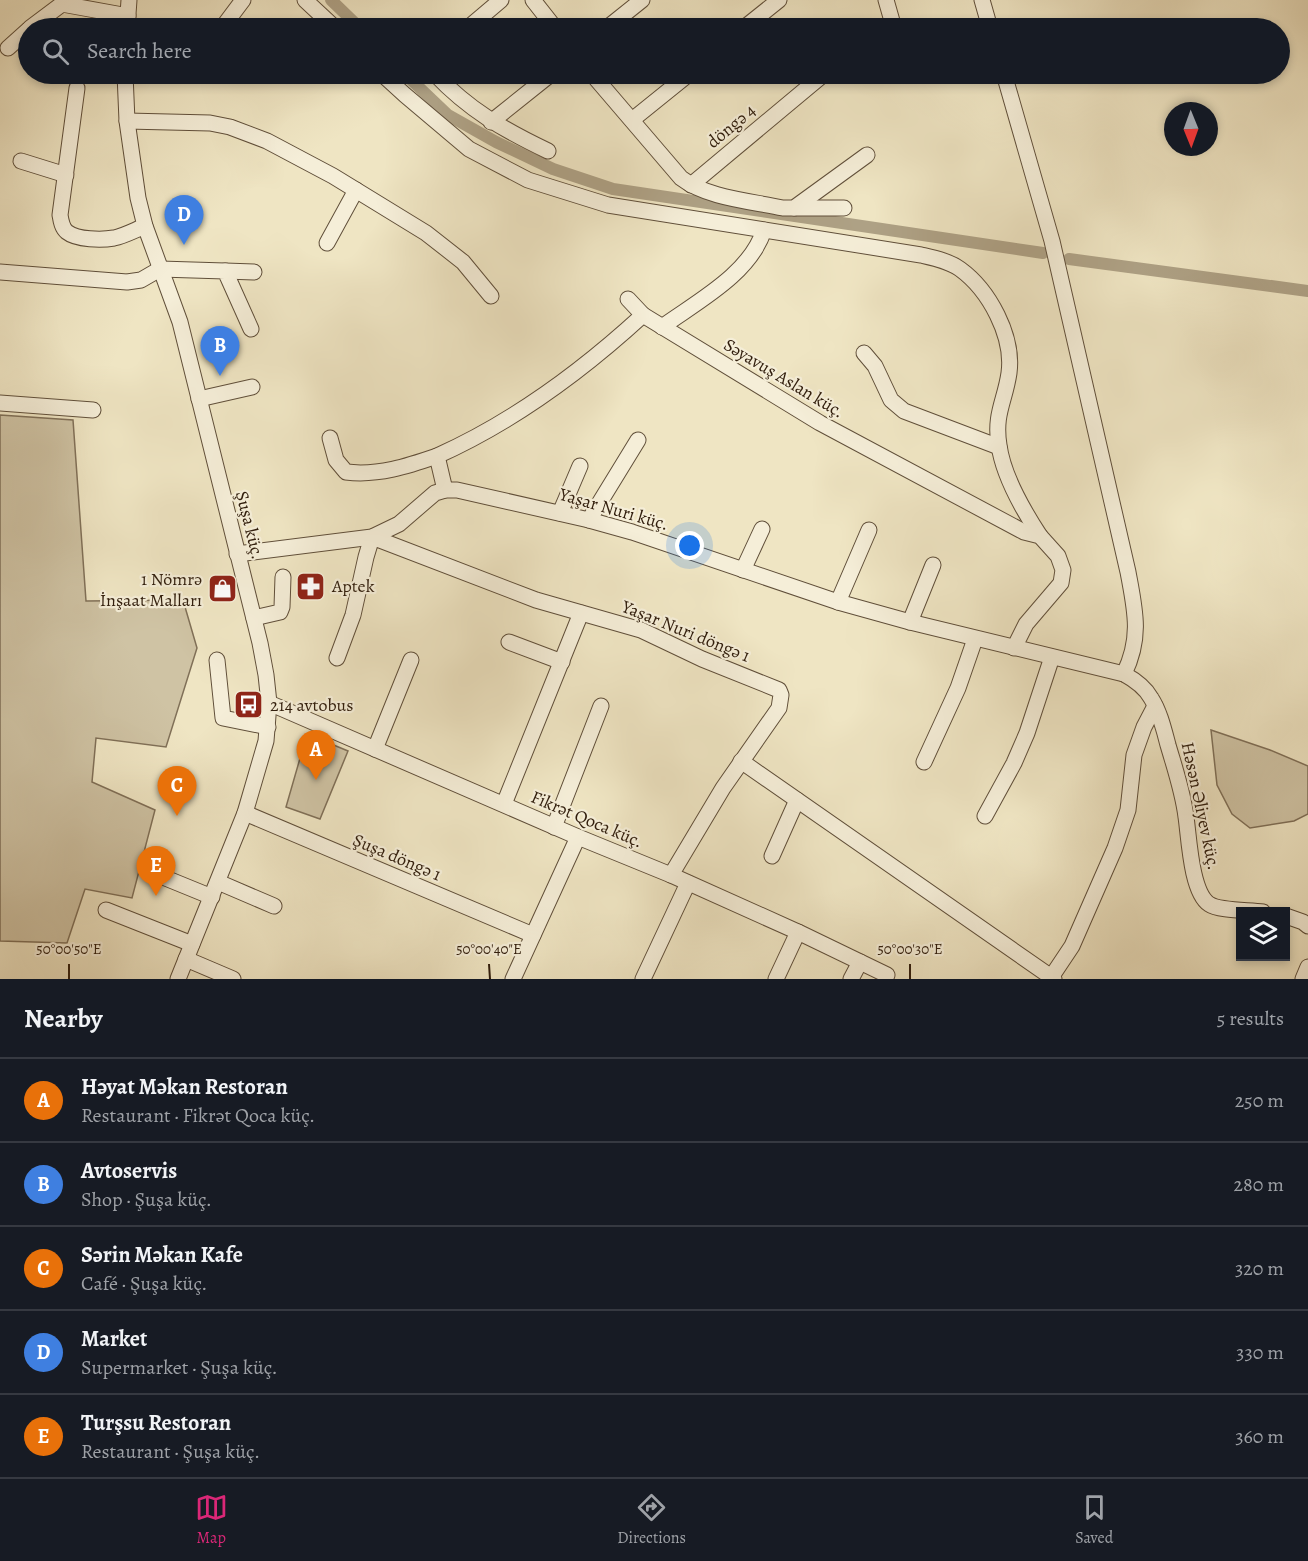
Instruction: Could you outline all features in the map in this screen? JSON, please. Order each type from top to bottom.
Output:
[{"type":"street","points":[[127,18],[129,0]]},
{"type":"street","points":[[230,18],[243,0]]},
{"type":"street","points":[[305,0],[324,18]]},
{"type":"street","points":[[480,18],[501,0]]},
{"type":"street","points":[[532,0],[547,18]]},
{"type":"street","points":[[620,18],[642,0]]},
{"type":"street","points":[[756,18],[779,0]]},
{"type":"street","points":[[886,0],[890,18]]},
{"type":"street","points":[[982,0],[987,18]]},
{"type":"street","points":[[42,18],[62,2],[114,18]]},
{"type":"street","points":[[8,48],[18,39]]},
{"type":"street","name":"Şuşa küç.","points":[[125,84],[127,121],[138,198],[145,226],[180,322],[254,618],[266,675],[269,704],[268,727],[245,813],[178,979]]},
{"type":"street","points":[[393,84],[469,149],[528,180],[608,205],[921,255],[946,262],[960,269],[979,287],[998,316],[1007,345],[1010,371],[998,412],[999,447],[1015,494],[1040,536]]},
{"type":"street","points":[[446,84],[491,122],[548,151]]},
{"type":"street","points":[[491,122],[538,84]]},
{"type":"street","points":[[601,84],[681,178],[691,185],[715,194],[783,208],[844,208]]},
{"type":"street","points":[[632,120],[677,84]]},
{"type":"street","name":"döngə 4","points":[[691,185],[812,84]]},
{"type":"street","points":[[1007,84],[1052,241],[1128,572],[1136,618],[1136,637],[1132,657],[1124,674]]},
{"type":"street","points":[[77,88],[60,215],[62,226],[68,233],[79,236],[115,238],[145,226]]},
{"type":"street","points":[[127,121],[210,123],[230,127],[267,141],[356,190],[426,233],[463,262],[491,296]]},
{"type":"street","points":[[794,208],[867,155]]},
{"type":"street","points":[[21,161],[66,175]]},
{"type":"street","points":[[327,243],[356,190]]},
{"type":"street","points":[[662,327],[727,279],[756,250],[764,230]]},
{"type":"street","points":[[0,272],[127,282],[141,280],[160,269],[254,272]]},
{"type":"street","points":[[225,272],[251,329]]},
{"type":"street","name":"Səyavuş Aslan küç.","points":[[628,299],[643,315],[820,423],[1024,532],[1040,536],[1058,556],[1063,570],[1061,584],[1026,624],[1014,648]]},
{"type":"street","points":[[330,438],[336,460],[346,472],[377,472],[401,468],[437,456],[470,441],[515,415],[558,385],[643,315]]},
{"type":"street","points":[[864,353],[875,366],[891,400],[904,411],[999,447]]},
{"type":"street","points":[[199,399],[252,387]]},
{"type":"street","points":[[0,403],[93,410]]},
{"type":"street","points":[[590,520],[638,440]]},
{"type":"street","points":[[237,554],[372,537],[399,524],[435,493],[445,490],[437,456]]},
{"type":"street","points":[[560,513],[580,466]]},
{"type":"street","name":"Yaşar Nuri küç.","points":[[445,490],[457,490],[590,520],[838,602],[975,639],[1124,674]]},
{"type":"street","points":[[742,570],[762,529]]},
{"type":"street","points":[[838,602],[868,530]]},
{"type":"street","points":[[337,657],[353,615],[372,537]]},
{"type":"street","name":"Yaşar Nuri döngə 1","points":[[372,537],[536,600],[641,630],[702,659],[778,690],[781,695],[779,708],[741,761],[670,875]]},
{"type":"street","points":[[910,622],[933,565]]},
{"type":"street","points":[[254,618],[280,612],[283,577]]},
{"type":"street","points":[[504,804],[581,613]]},
{"type":"street","points":[[924,762],[958,688],[975,639]]},
{"type":"street","points":[[509,642],[562,662]]},
{"type":"street","points":[[985,816],[1014,763],[1027,733],[1052,657]]},
{"type":"street","points":[[217,660],[223,718],[268,727]]},
{"type":"street","points":[[375,749],[411,660]]},
{"type":"street","name":"Həsən Əliyev küç.","points":[[1124,674],[1145,689],[1155,706],[1180,787],[1190,856],[1203,898],[1209,905],[1236,909]]},
{"type":"street","name":"Fikrət Qoca küç.","points":[[269,704],[670,875],[798,932],[887,975]]},
{"type":"street","points":[[554,827],[601,706]]},
{"type":"street","points":[[741,761],[1052,978],[1085,920],[1115,848],[1128,810],[1134,755],[1144,727],[1155,706]]},
{"type":"street","points":[[772,856],[797,800]]},
{"type":"street","name":"Şuşa döngə 1","points":[[245,813],[533,935]]},
{"type":"street","points":[[513,979],[578,837]]},
{"type":"street","points":[[163,877],[212,897]]},
{"type":"street","points":[[218,882],[274,906]]},
{"type":"street","points":[[643,979],[688,883]]},
{"type":"street","points":[[106,910],[192,944]]},
{"type":"street","points":[[1290,917],[1308,926]]},
{"type":"street","points":[[776,979],[798,932]]},
{"type":"street","points":[[186,959],[233,979]]},
{"type":"street","points":[[851,979],[860,962]]},
{"type":"street","points":[[1302,979],[1308,967]]},
{"type":"shaded area","points":[[0,415],[73,420],[86,601],[183,600],[197,648],[166,747],[96,738],[92,782],[155,810],[132,898],[85,889],[67,943],[0,941]]},
{"type":"shaded area","points":[[1211,730],[1308,766],[1308,814],[1294,821],[1250,828],[1232,814],[1217,785]]},
{"type":"shaded area","points":[[307,734],[348,751],[320,819],[286,807]]},
{"type":"waterway","points":[[331,0],[350,18]]},
{"type":"waterway","points":[[415,84],[448,115],[496,142],[553,169],[613,189],[1043,253]]},
{"type":"waterway","points":[[1069,259],[1308,291]]},
{"type":"place","name":"Market","points":[[184,245]]},
{"type":"place","name":"Avtoservis","points":[[220,376]]},
{"type":"place","name":"Aptek","points":[[311,586]]},
{"type":"place","name":"1 Nömrə İnşaat Malları","points":[[223,589]]},
{"type":"place","name":"214 avtobus","points":[[249,705]]},
{"type":"place","name":"Həyat Məkan Restoran","points":[[316,780]]},
{"type":"place","name":"Sərin Məkan Kafe","points":[[177,816]]},
{"type":"place","name":"Turşsu Restoran","points":[[156,896]]}]
